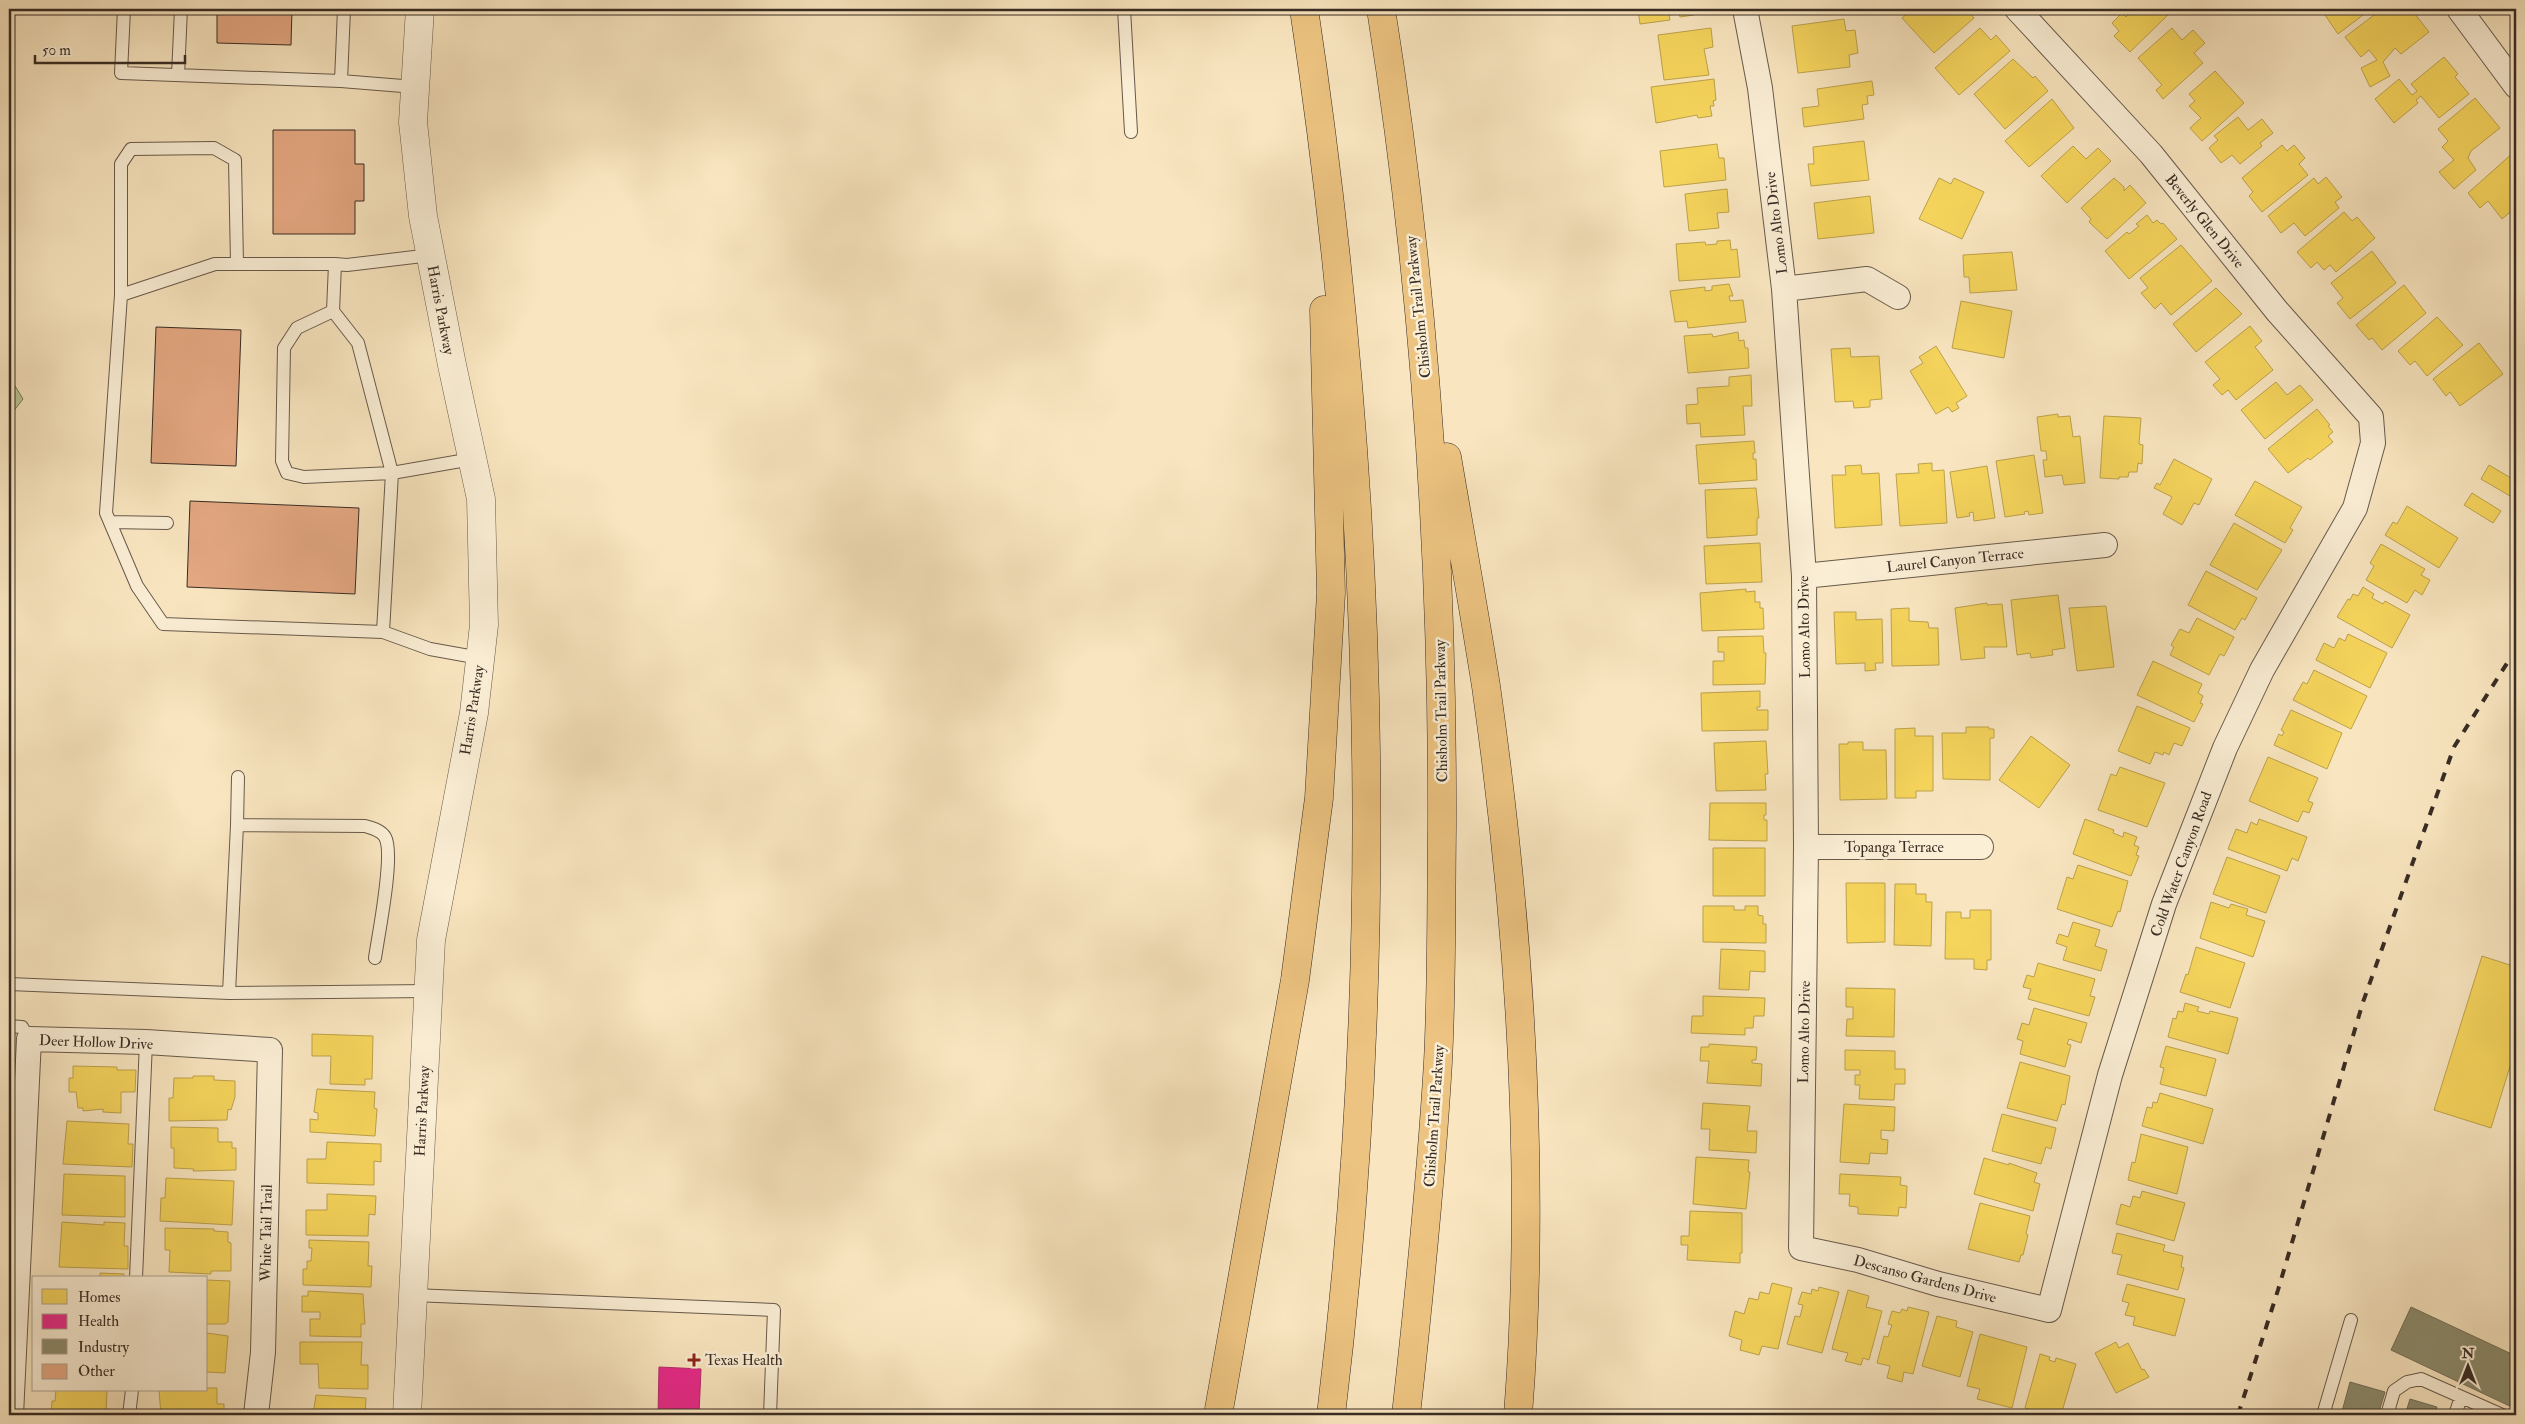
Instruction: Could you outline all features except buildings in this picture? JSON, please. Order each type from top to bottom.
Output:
[{"type":"highway","points":[[1304,9],[1317,96],[1338,280],[1348,393],[1362,586],[1366,791],[1364,990],[1360,1105],[1352,1225],[1331,1415]]},
{"type":"highway","name":"Chisholm Trail Parkway","points":[[1381,9],[1416,275],[1428,414],[1442,676],[1442,903],[1434,1110],[1426,1225],[1406,1415]]},
{"type":"highway","points":[[1218,1415],[1295,980],[1319,798],[1331,593],[1330,496],[1317,96]]},
{"type":"highway","points":[[1416,275],[1486,686],[1507,868],[1519,1000],[1525,1123],[1525,1314],[1518,1415]]},
{"type":"street","name":"Harris Parkway","points":[[407,1415],[431,940],[474,713],[484,625],[481,499],[430,255],[423,216],[413,122],[420,9]]},
{"type":"street","name":"Lomo Alto Drive","points":[[1745,9],[1760,88],[1784,288],[1804,576],[1806,847],[1801,1248]]},
{"type":"street","name":"Beverly Glen Drive","points":[[2017,9],[2151,154],[2277,311],[2361,405],[2371,418],[2373,443]]},
{"type":"street","points":[[2459,9],[2516,86]]},
{"type":"street","points":[[1784,288],[1867,280],[1898,296]]},
{"type":"street","name":"Cold Water Canyon Road","points":[[2049,1310],[2110,1074],[2164,904],[2225,748],[2262,670],[2356,508],[2373,443]]},
{"type":"street","name":"Laurel Canyon Terrace","points":[[1804,576],[2105,545]]},
{"type":"street","name":"Topanga Terrace","points":[[1806,847],[1981,847]]},
{"type":"street","name":"Deer Hollow Drive","points":[[11,1415],[12,1311],[29,1040],[146,1042],[270,1050]]},
{"type":"street","name":"White Tail Trail","points":[[256,1415],[263,1352],[270,1050]]},
{"type":"street","name":"Descanso Gardens Drive","points":[[1801,1248],[1858,1260],[1938,1284],[2049,1310]]},
{"type":"lane","points":[[124,9],[121,73],[341,81],[415,87]]},
{"type":"lane","points":[[178,75],[181,9]]},
{"type":"lane","points":[[341,81],[344,9]]},
{"type":"lane","points":[[1124,9],[1131,132]]},
{"type":"lane","points":[[237,264],[235,160],[214,148],[131,149],[121,164],[120,295],[106,513],[137,586],[163,624],[383,632],[430,649],[480,658]]},
{"type":"lane","points":[[120,295],[215,264],[335,264],[430,255]]},
{"type":"lane","points":[[335,264],[333,311],[358,343],[392,473],[383,632]]},
{"type":"lane","points":[[333,311],[297,328],[284,348],[282,461],[287,473],[304,477],[392,473],[472,459]]},
{"type":"lane","points":[[110,522],[167,523]]},
{"type":"lane","points":[[229,993],[238,777]]},
{"type":"lane","points":[[237,825],[365,826],[376,829],[385,838],[389,857],[375,958]]},
{"type":"lane","points":[[9,984],[229,993],[429,991]]},
{"type":"lane","points":[[9,1026],[22,1027],[29,1040]]},
{"type":"lane","points":[[136,1276],[146,1042]]},
{"type":"lane","points":[[413,1295],[774,1310],[770,1415]]},
{"type":"lane","points":[[2323,1415],[2351,1320]]},
{"type":"lane","points":[[2387,1415],[2394,1391],[2408,1382],[2421,1379],[2502,1415]]},
{"type":"lane","points":[[129,1415],[132,1392]]},
{"type":"lane","points":[[2455,1415],[2462,1397]]},
{"type":"green space","points":[[9,376],[23,399],[9,417]]},
{"type":"railway","points":[[2238,1415],[2278,1290],[2363,1002],[2454,747],[2516,649]]},
{"type":"place","name":"Texas Health","points":[[694,1360]]}]
